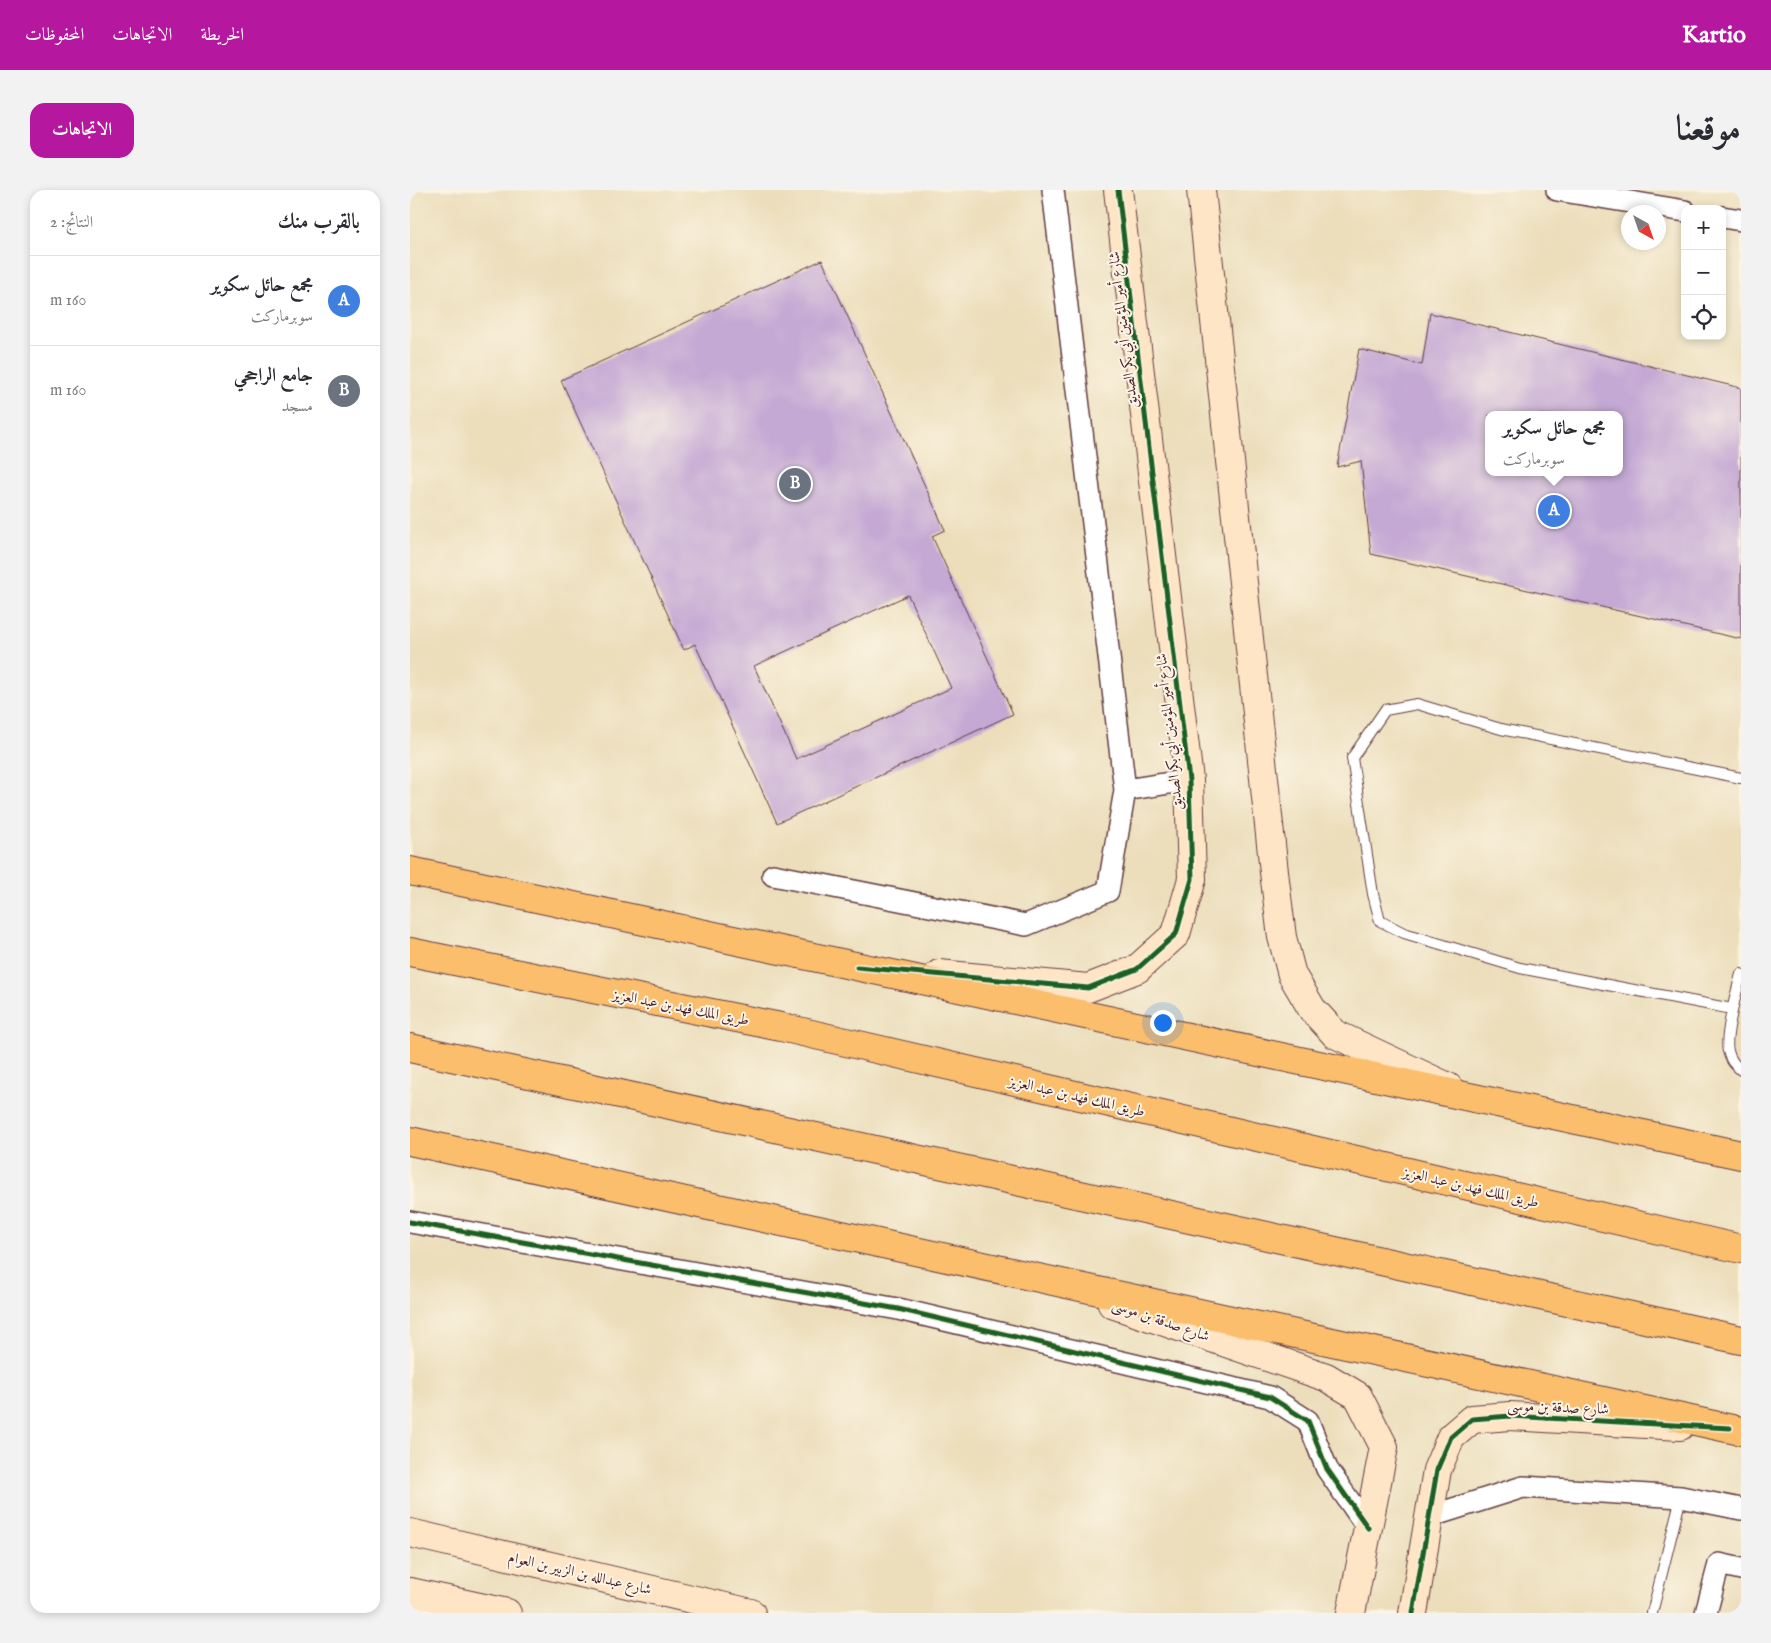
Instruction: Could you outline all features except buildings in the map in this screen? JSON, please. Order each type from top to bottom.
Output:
[{"type":"main road","points":[[410,871],[1741,1155]]},
{"type":"main road","name":"طريق الملك فهد بن عبد العزيز","points":[[410,952],[781,1027],[1741,1249]]},
{"type":"main road","points":[[410,1048],[1741,1340]]},
{"type":"main road","points":[[415,1143],[1736,1429]]},
{"type":"main road","points":[[1638,1225],[1741,1237]]},
{"type":"main road","points":[[1620,1314],[1741,1355]]},
{"type":"street","points":[[773,875],[1026,925],[1108,891],[1125,790],[1053,190]]},
{"type":"street","name":"شارع أمير المؤمنين أبي بكر الصديق","points":[[857,967],[1088,988],[1137,969],[1176,934],[1192,879],[1189,780],[1118,190]]},
{"type":"street","points":[[1201,190],[1274,872],[1282,937],[1292,976],[1312,1010],[1335,1034],[1470,1097]]},
{"type":"street","points":[[1557,190],[1582,192],[1681,210]]},
{"type":"street","points":[[1726,218],[1741,220]]},
{"type":"street","points":[[1125,790],[1189,780]]},
{"type":"street","points":[[410,1222],[898,1309],[1270,1397],[1308,1421],[1327,1469],[1368,1528]]},
{"type":"street","name":"شارع صدقة بن موسى","points":[[1030,1276],[1326,1377],[1358,1396],[1384,1447],[1351,1613]]},
{"type":"street","name":"شارع صدقة بن موسى","points":[[1413,1613],[1437,1470],[1451,1438],[1472,1419],[1510,1416],[1736,1429]]},
{"type":"street","points":[[1428,1517],[1523,1487],[1681,1497],[1741,1509]]},
{"type":"street","name":"شارع عبدالله بن الزبير بن العوام","points":[[410,1533],[750,1613]]},
{"type":"street","points":[[1706,1613],[1719,1564],[1741,1568]]},
{"type":"street","points":[[410,1592],[427,1606],[507,1613]]},
{"type":"lane","points":[[1732,1009],[1520,968],[1404,933],[1380,921],[1373,894],[1352,758],[1385,710],[1417,704],[1502,729],[1741,778]]},
{"type":"lane","points":[[1741,974],[1732,1009],[1727,1049],[1733,1064],[1741,1070]]},
{"type":"lane","points":[[1652,1613],[1681,1497]]},
{"type":"cycle path","points":[[857,967],[1088,988],[1137,969],[1176,934],[1192,879],[1189,780],[1118,190]]},
{"type":"cycle path","points":[[410,1222],[898,1309],[1270,1397],[1308,1421],[1327,1469],[1368,1528]]},
{"type":"cycle path","points":[[1413,1613],[1437,1470],[1451,1437],[1472,1419],[1510,1416],[1730,1428]]},
{"type":"place","name":"جامع الراجحي","points":[[795,484]]},
{"type":"place","name":"مجمع حائل سكوير","points":[[1554,511]]}]
